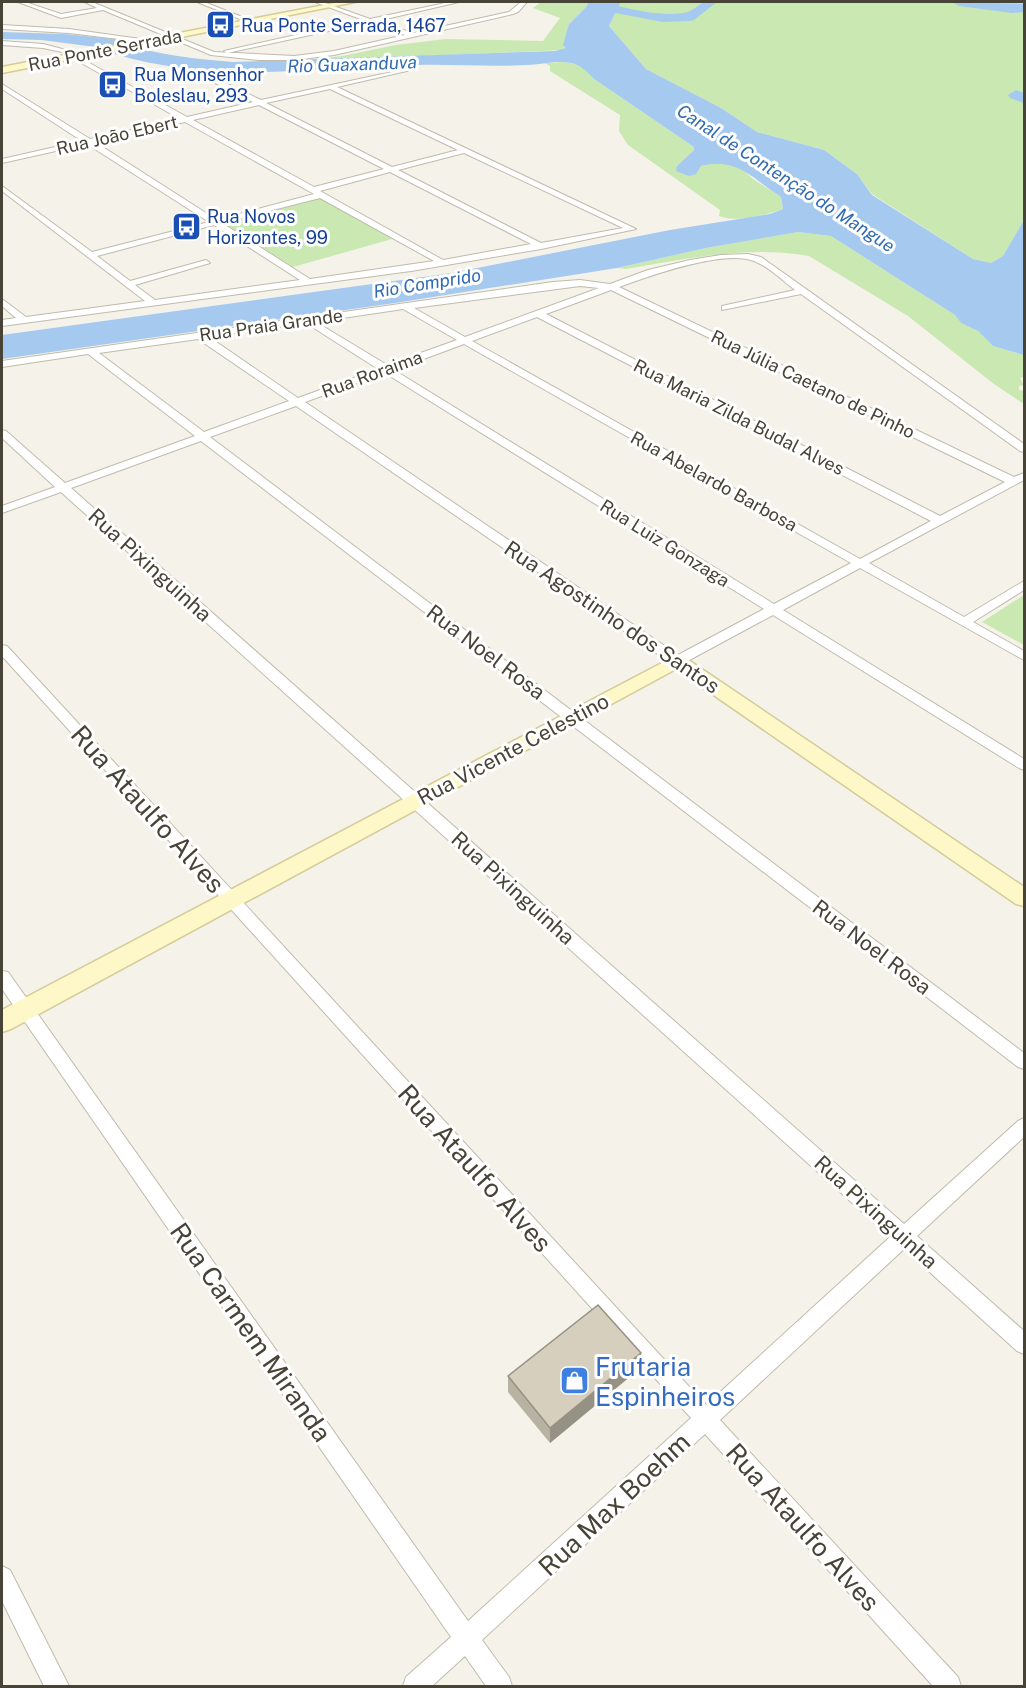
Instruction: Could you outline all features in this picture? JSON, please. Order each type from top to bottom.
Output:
[{"type":"street","points":[[21,2],[61,16],[105,8]]},
{"type":"street","points":[[88,2],[213,54],[259,58],[305,57],[415,36],[516,11],[524,2]]},
{"type":"street","points":[[200,2],[252,21]]},
{"type":"street","points":[[318,2],[415,36]]},
{"type":"street","name":"Rua Ponte Serrada","points":[[2,70],[351,2]]},
{"type":"street","points":[[213,54],[456,2]]},
{"type":"street","points":[[2,27],[69,31],[152,41]]},
{"type":"street","points":[[2,44],[51,47],[74,56],[443,263]]},
{"type":"street","name":"Rua João Ebert","points":[[2,160],[409,69]]},
{"type":"street","points":[[191,75],[213,79],[541,246]]},
{"type":"street","points":[[2,86],[307,281]]},
{"type":"street","points":[[2,323],[443,263],[632,229],[331,87]]},
{"type":"street","points":[[90,255],[215,222],[466,150]]},
{"type":"street","points":[[2,188],[152,302]]},
{"type":"street","name":"Rua Roraima","points":[[2,510],[664,269],[747,256],[758,259],[804,291]]},
{"type":"street","points":[[129,284],[206,263]]},
{"type":"street","name":"Rua Praia Grande","points":[[2,364],[564,284],[588,283],[612,287]]},
{"type":"street","name":"Rua Júlia Caetano de Pinho","points":[[612,287],[1013,482]]},
{"type":"street","points":[[725,308],[804,291],[1024,449]]},
{"type":"street","points":[[2,302],[24,320]]},
{"type":"street","name":"Rua Abelardo Barbosa","points":[[404,306],[1024,656]]},
{"type":"street","name":"Rua Maria Zilda Budal Alves","points":[[539,314],[940,521]]},
{"type":"street","name":"Rua Luiz Gonzaga","points":[[307,320],[1024,765]]},
{"type":"street","name":"Rua Agostinho dos Santos","points":[[199,335],[1024,898]]},
{"type":"street","name":"Rua Noel Rosa","points":[[90,351],[1024,1062]]},
{"type":"street","name":"Rua Pixinguinha","points":[[2,433],[1024,1344]]},
{"type":"street","name":"Rua Vicente Celestino","points":[[2,1022],[1024,476]]},
{"type":"street","points":[[964,622],[1024,585]]},
{"type":"street","name":"Rua Ataulfo Alves","points":[[2,649],[949,1686]]},
{"type":"street","name":"Rua Carmem Miranda","points":[[2,977],[500,1686]]},
{"type":"street","name":"Rua Max Boehm","points":[[415,1686],[1024,1126]]},
{"type":"street","points":[[2,1578],[57,1686]]},
{"type":"green space","points":[[541,2],[591,2],[569,24],[566,48],[563,50],[288,62],[342,56],[396,45],[446,39],[543,41],[560,18],[533,8]]},
{"type":"green space","points":[[621,2],[1024,2],[1024,220],[1003,256],[991,263],[973,259],[872,194],[857,174],[824,150],[757,132],[721,108],[646,69],[609,26]]},
{"type":"green space","points":[[565,62],[583,66],[594,79],[694,147],[694,150],[677,166],[701,166],[716,162],[739,166],[753,179],[781,197],[783,209],[760,216],[734,219],[719,216],[720,210],[628,145],[619,131],[620,115],[550,71],[550,66],[545,63]]},
{"type":"green space","points":[[319,198],[392,239],[293,267],[224,224]]},
{"type":"green space","points":[[798,232],[831,236],[955,315],[961,323],[978,331],[993,346],[1024,355],[1024,377],[1020,378],[1024,385],[1019,386],[1019,390],[1024,391],[1024,404],[994,384],[908,316],[809,256],[763,252],[740,253],[626,269],[617,268],[706,248]]},
{"type":"green space","points":[[1024,595],[1024,645],[982,622]]},
{"type":"water","points":[[591,2],[621,2],[609,26],[646,69],[721,108],[757,132],[824,150],[857,174],[872,195],[973,259],[991,263],[1003,256],[1024,220],[1024,355],[993,346],[978,331],[961,323],[955,315],[831,236],[798,232],[706,248],[617,268],[395,303],[2,359],[2,335],[452,273],[670,230],[770,214],[783,209],[781,197],[735,167],[725,164],[701,166],[696,174],[689,176],[676,171],[677,166],[694,150],[694,147],[573,63],[504,66],[418,65],[229,72],[153,63],[114,54],[104,48],[41,40],[2,39],[2,32],[65,34],[124,40],[127,41],[124,44],[151,51],[233,62],[555,51],[566,48],[563,45],[569,24]]},
{"type":"building","name":"Frutaria Espinheiros","points":[[598,1305],[641,1353],[550,1428],[508,1376]]},
{"type":"waterway","points":[[594,5],[663,18],[689,17],[710,2]]},
{"type":"waterway","points":[[959,2],[1012,9],[1024,8]]},
{"type":"waterway","points":[[1016,95],[1024,98]]},
{"type":"place","name":"Rua Ponte Serrada, 1467","points":[[220,25]]},
{"type":"place","name":"Rua Monsenhor Boleslau, 293","points":[[113,84]]},
{"type":"place","name":"Rua Novos Horizontes, 99","points":[[186,226]]},
{"type":"place","name":"Frutaria Espinheiros","points":[[574,1381]]},
{"type":"water label","name":"Rio Guaxanduva","points":[[352,64]]},
{"type":"water label","name":"Canal de Contenção do Mangue","points":[[786,178]]},
{"type":"water label","name":"Rio Comprido","points":[[427,283]]}]
